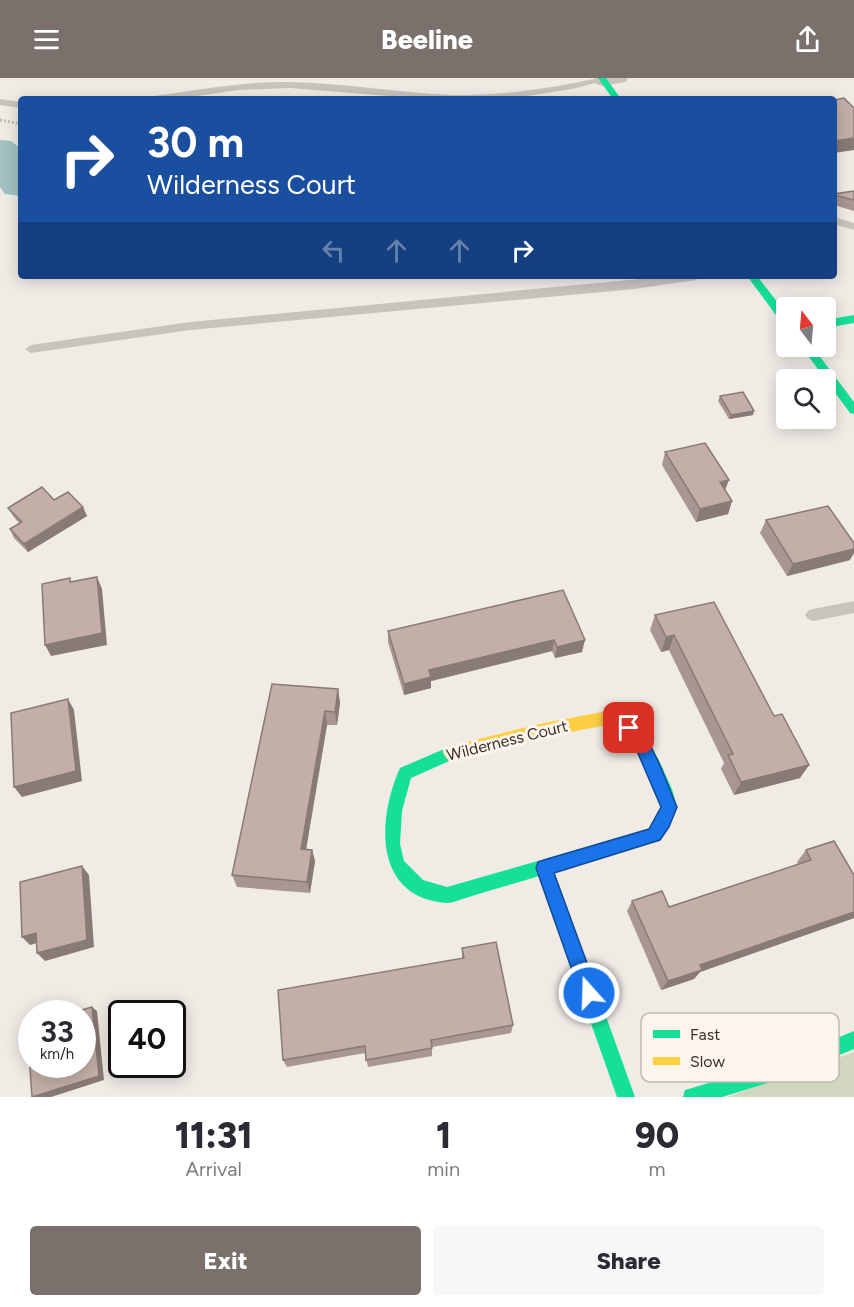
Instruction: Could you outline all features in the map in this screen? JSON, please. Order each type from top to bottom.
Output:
[{"type":"street","points":[[608,79],[616,96]]},
{"type":"street","points":[[754,279],[776,307]]},
{"type":"street","points":[[836,322],[854,319]]},
{"type":"street","points":[[814,357],[854,410]]},
{"type":"street","name":"Wilderness Court","points":[[602,719],[629,728],[643,746],[669,807],[664,822],[654,835],[544,868],[447,895],[418,887],[397,865],[392,844],[394,810],[405,773],[425,762],[457,751],[566,724],[602,719]]},
{"type":"street","points":[[544,868],[626,1097]]},
{"type":"street","points":[[839,1046],[854,1040]]},
{"type":"street","points":[[692,1097],[741,1082]]},
{"type":"lane","points":[[501,96],[608,79]]},
{"type":"lane","points":[[167,96],[196,89],[323,83],[426,96]]},
{"type":"lane","points":[[0,102],[18,105]]},
{"type":"lane","points":[[837,221],[854,226]]},
{"type":"lane","points":[[31,349],[190,326],[634,285],[675,279]]},
{"type":"lane","points":[[813,615],[854,607]]},
{"type":"path","points":[[0,120],[18,123]]},
{"type":"green space","points":[[854,1052],[854,1097],[727,1097],[769,1082],[839,1082],[839,1057]]},
{"type":"water","points":[[0,140],[11,141],[18,147],[18,196],[5,194],[0,187]]},
{"type":"building","points":[[844,98],[854,108],[854,138],[837,141],[837,99]]},
{"type":"building","points":[[854,191],[854,200],[837,196],[837,194]]},
{"type":"building","points":[[743,392],[754,411],[731,415],[720,396]]},
{"type":"building","points":[[705,443],[729,480],[720,482],[732,501],[700,509],[665,452]]},
{"type":"building","points":[[42,487],[54,500],[68,492],[83,507],[24,544],[10,529],[22,522],[8,508]]},
{"type":"building","points":[[828,506],[854,543],[854,549],[793,564],[766,520]]},
{"type":"building","points":[[97,577],[102,633],[45,645],[42,584],[70,578],[70,582]]},
{"type":"building","points":[[563,590],[585,640],[557,647],[554,640],[429,670],[431,677],[404,684],[388,631]]},
{"type":"building","points":[[714,602],[774,716],[782,714],[809,765],[741,782],[728,755],[733,754],[674,635],[666,637],[655,615]]},
{"type":"building","points":[[272,684],[338,689],[335,712],[325,711],[301,849],[312,850],[307,882],[232,875]]},
{"type":"building","points":[[68,699],[76,771],[14,787],[11,713]]},
{"type":"building","points":[[834,841],[854,875],[854,912],[700,965],[702,970],[668,981],[632,901],[662,891],[669,907],[811,860],[806,850]]},
{"type":"building","points":[[82,866],[87,940],[37,953],[36,933],[22,937],[20,882]]},
{"type":"building","points":[[496,942],[513,1025],[431,1040],[432,1048],[366,1060],[365,1046],[283,1060],[278,990],[464,958],[462,948]]},
{"type":"building","points":[[96,1046],[99,1076],[96,1077]]},
{"type":"building","points":[[31,1078],[93,1078],[32,1097]]},
{"type":"traffic: fast","points":[[602,78],[615,96]]},
{"type":"traffic: fast","points":[[754,279],[776,307]]},
{"type":"traffic: fast","points":[[836,322],[854,319]]},
{"type":"traffic: fast","points":[[814,357],[854,410]]},
{"type":"traffic: fast","points":[[451,753],[405,773],[394,811],[392,844],[397,865],[418,887],[447,895],[654,835],[669,810],[659,777],[634,733],[619,723],[602,719]]},
{"type":"traffic: fast","points":[[544,868],[626,1097]]},
{"type":"traffic: fast","points":[[839,1046],[854,1040]]},
{"type":"traffic: fast","points":[[692,1097],[741,1082]]},
{"type":"traffic: slow","points":[[451,753],[539,731],[602,719]]},
{"type":"route","points":[[589,993],[544,868],[654,835],[664,822],[669,807],[643,746],[629,728]]}]
